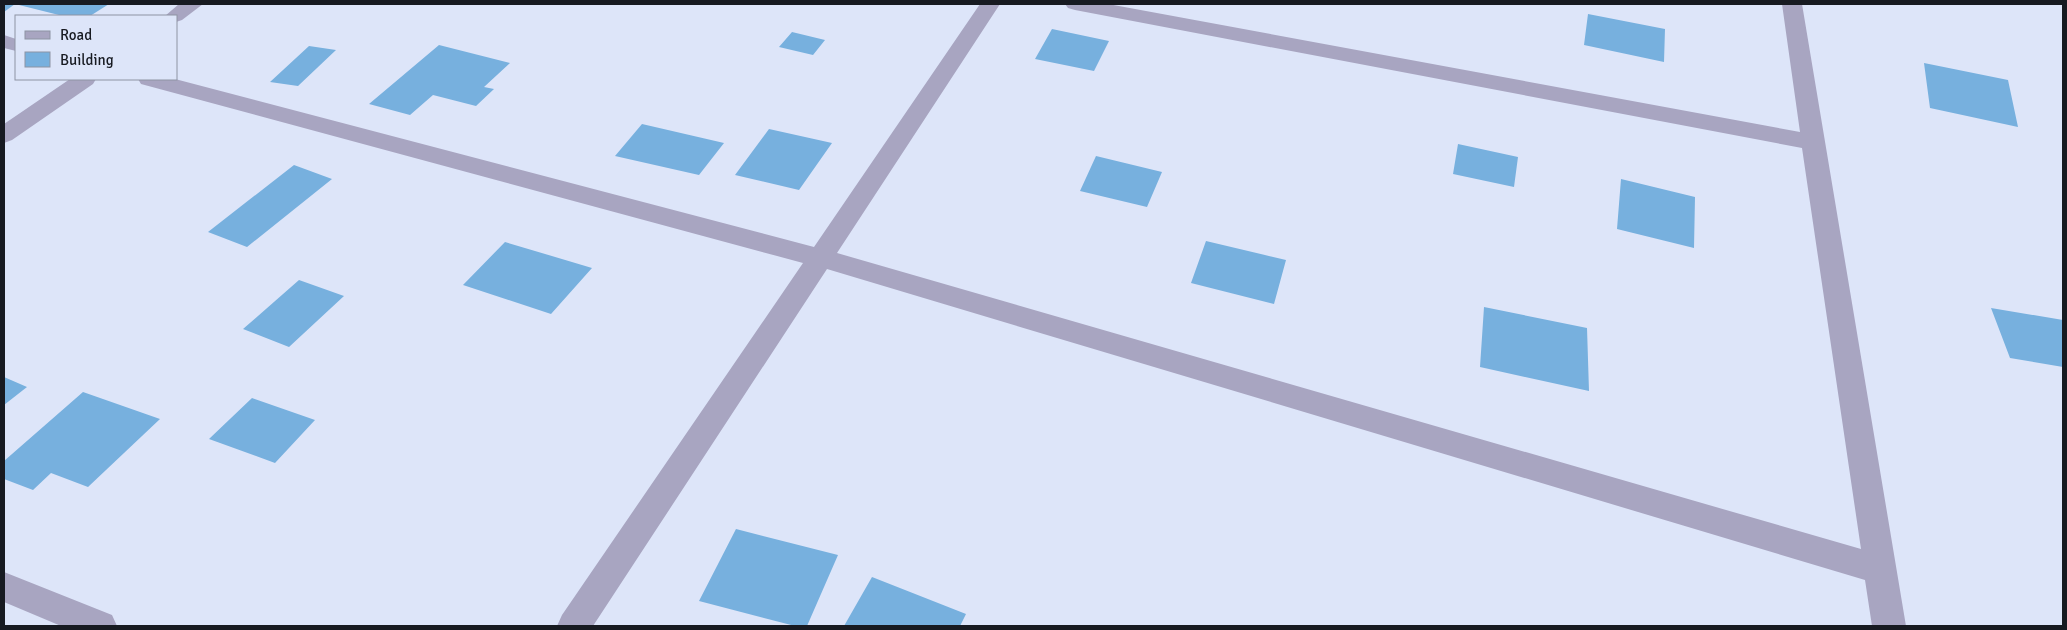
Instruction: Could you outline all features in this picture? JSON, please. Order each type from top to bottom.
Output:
[{"type":"street","points":[[176,15],[193,4]]},
{"type":"street","points":[[574,626],[990,4]]},
{"type":"street","points":[[1074,4],[1813,142]]},
{"type":"street","points":[[1792,4],[1889,626]]},
{"type":"street","points":[[4,135],[83,80]]},
{"type":"street","points":[[153,80],[820,258],[1879,569]]},
{"type":"street","points":[[4,586],[100,626]]},
{"type":"building","points":[[4,4],[15,4],[4,12]]},
{"type":"building","points":[[15,4],[109,4],[92,15],[59,15]]},
{"type":"building","points":[[1588,14],[1665,29],[1664,62],[1584,45]]},
{"type":"building","points":[[1052,29],[1109,41],[1094,71],[1035,59]]},
{"type":"building","points":[[792,32],[825,40],[813,55],[779,47]]},
{"type":"building","points":[[439,45],[510,63],[484,87],[494,89],[476,106],[433,95],[410,115],[369,104]]},
{"type":"building","points":[[309,46],[336,50],[298,86],[270,82]]},
{"type":"building","points":[[1924,63],[2008,80],[2018,127],[1930,108]]},
{"type":"building","points":[[642,124],[724,143],[699,175],[615,156]]},
{"type":"building","points":[[769,129],[832,143],[799,190],[735,175]]},
{"type":"building","points":[[1458,144],[1518,157],[1514,187],[1453,174]]},
{"type":"building","points":[[1096,156],[1162,172],[1147,207],[1080,191]]},
{"type":"building","points":[[294,165],[332,179],[247,247],[208,232]]},
{"type":"building","points":[[1621,179],[1695,197],[1694,248],[1617,229]]},
{"type":"building","points":[[1206,241],[1286,260],[1274,304],[1191,283]]},
{"type":"building","points":[[505,242],[592,268],[551,314],[463,285]]},
{"type":"building","points":[[299,280],[344,296],[289,347],[243,329]]},
{"type":"building","points":[[1484,307],[1587,328],[1589,391],[1480,367]]},
{"type":"building","points":[[1991,308],[2063,320],[2063,367],[2010,358]]},
{"type":"building","points":[[4,377],[27,387],[4,405]]},
{"type":"building","points":[[83,392],[160,419],[88,487],[51,473],[33,490],[4,479],[4,461]]},
{"type":"building","points":[[252,398],[315,420],[275,463],[209,439]]},
{"type":"building","points":[[736,529],[838,555],[807,626],[795,626],[699,601]]},
{"type":"building","points":[[872,577],[966,614],[960,626],[844,626]]}]
